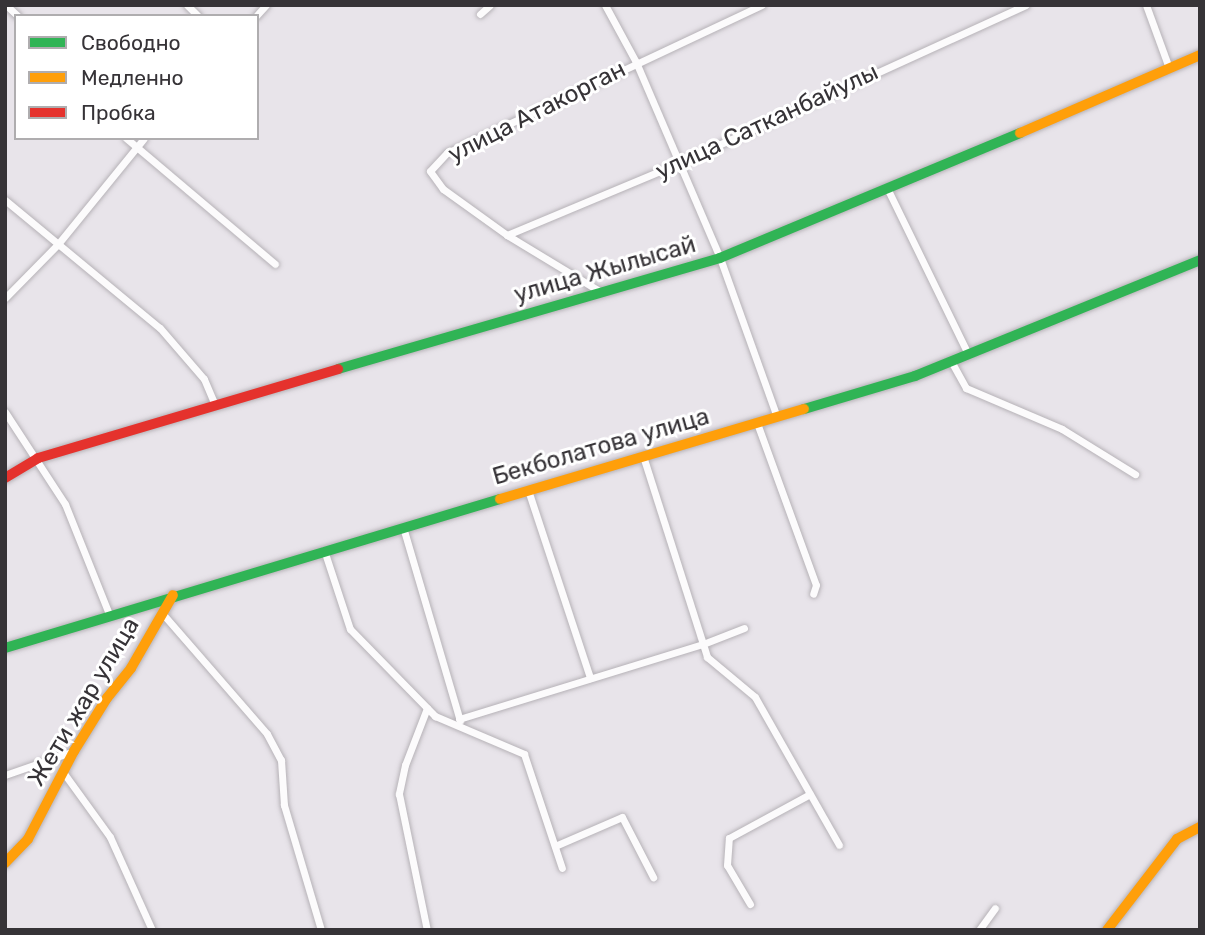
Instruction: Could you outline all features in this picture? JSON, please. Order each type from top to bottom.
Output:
[{"type":"street","points":[[480,14],[490,5]]},
{"type":"street","points":[[605,5],[636,62],[720,258],[777,417]]},
{"type":"street","name":"улица Атакорган","points":[[601,293],[507,235],[443,189],[430,171],[447,153],[762,5]]},
{"type":"street","name":"улица Сатканбайулы","points":[[507,235],[679,163],[1026,5]]},
{"type":"street","points":[[1146,5],[1169,68]]},
{"type":"street","name":"улица Жылысай","points":[[5,478],[38,458],[720,258],[888,190],[1200,55]]},
{"type":"street","points":[[128,140],[275,264]]},
{"type":"street","points":[[5,298],[58,244],[142,140]]},
{"type":"street","points":[[888,190],[968,354]]},
{"type":"street","points":[[5,200],[160,328],[204,379],[215,405]]},
{"type":"street","name":"Бекболатова улица","points":[[5,648],[109,614],[915,376],[1200,260]]},
{"type":"street","points":[[951,361],[966,388],[1062,429],[1135,474]]},
{"type":"street","points":[[5,412],[38,458],[65,504],[109,614]]},
{"type":"street","points":[[757,423],[816,585],[813,594]]},
{"type":"street","points":[[643,456],[707,657],[755,697],[839,845]]},
{"type":"street","points":[[528,490],[590,678]]},
{"type":"street","points":[[403,527],[461,723]]},
{"type":"street","points":[[324,550],[350,629],[427,708],[435,716],[461,723],[524,754],[562,868]]},
{"type":"street","name":"Жети жар улица","points":[[5,863],[27,839],[74,751],[107,698],[131,668],[173,595]]},
{"type":"street","points":[[162,613],[267,734],[281,760],[284,805],[321,930]]},
{"type":"street","points":[[461,723],[590,678],[703,644],[744,628]]},
{"type":"street","points":[[427,708],[405,765],[400,794],[427,930]]},
{"type":"street","points":[[5,775],[74,751]]},
{"type":"street","points":[[63,772],[110,837],[152,930]]},
{"type":"street","points":[[750,904],[727,865],[729,838],[810,794]]},
{"type":"street","points":[[555,846],[622,817],[653,877]]},
{"type":"street","points":[[1107,930],[1177,839],[1200,827]]},
{"type":"street","points":[[979,930],[995,908]]},
{"type":"traffic: fast","points":[[338,369],[720,258],[1020,133]]},
{"type":"traffic: fast","points":[[804,409],[915,376],[1200,260]]},
{"type":"traffic: fast","points":[[5,648],[500,499]]},
{"type":"traffic: slow","points":[[1020,133],[1200,55]]},
{"type":"traffic: slow","points":[[500,499],[804,409]]},
{"type":"traffic: slow","points":[[5,863],[28,839],[74,751],[107,698],[131,668],[173,595]]},
{"type":"traffic: slow","points":[[1107,930],[1177,839],[1200,827]]},
{"type":"traffic: jam","points":[[5,478],[38,458],[338,369]]}]
